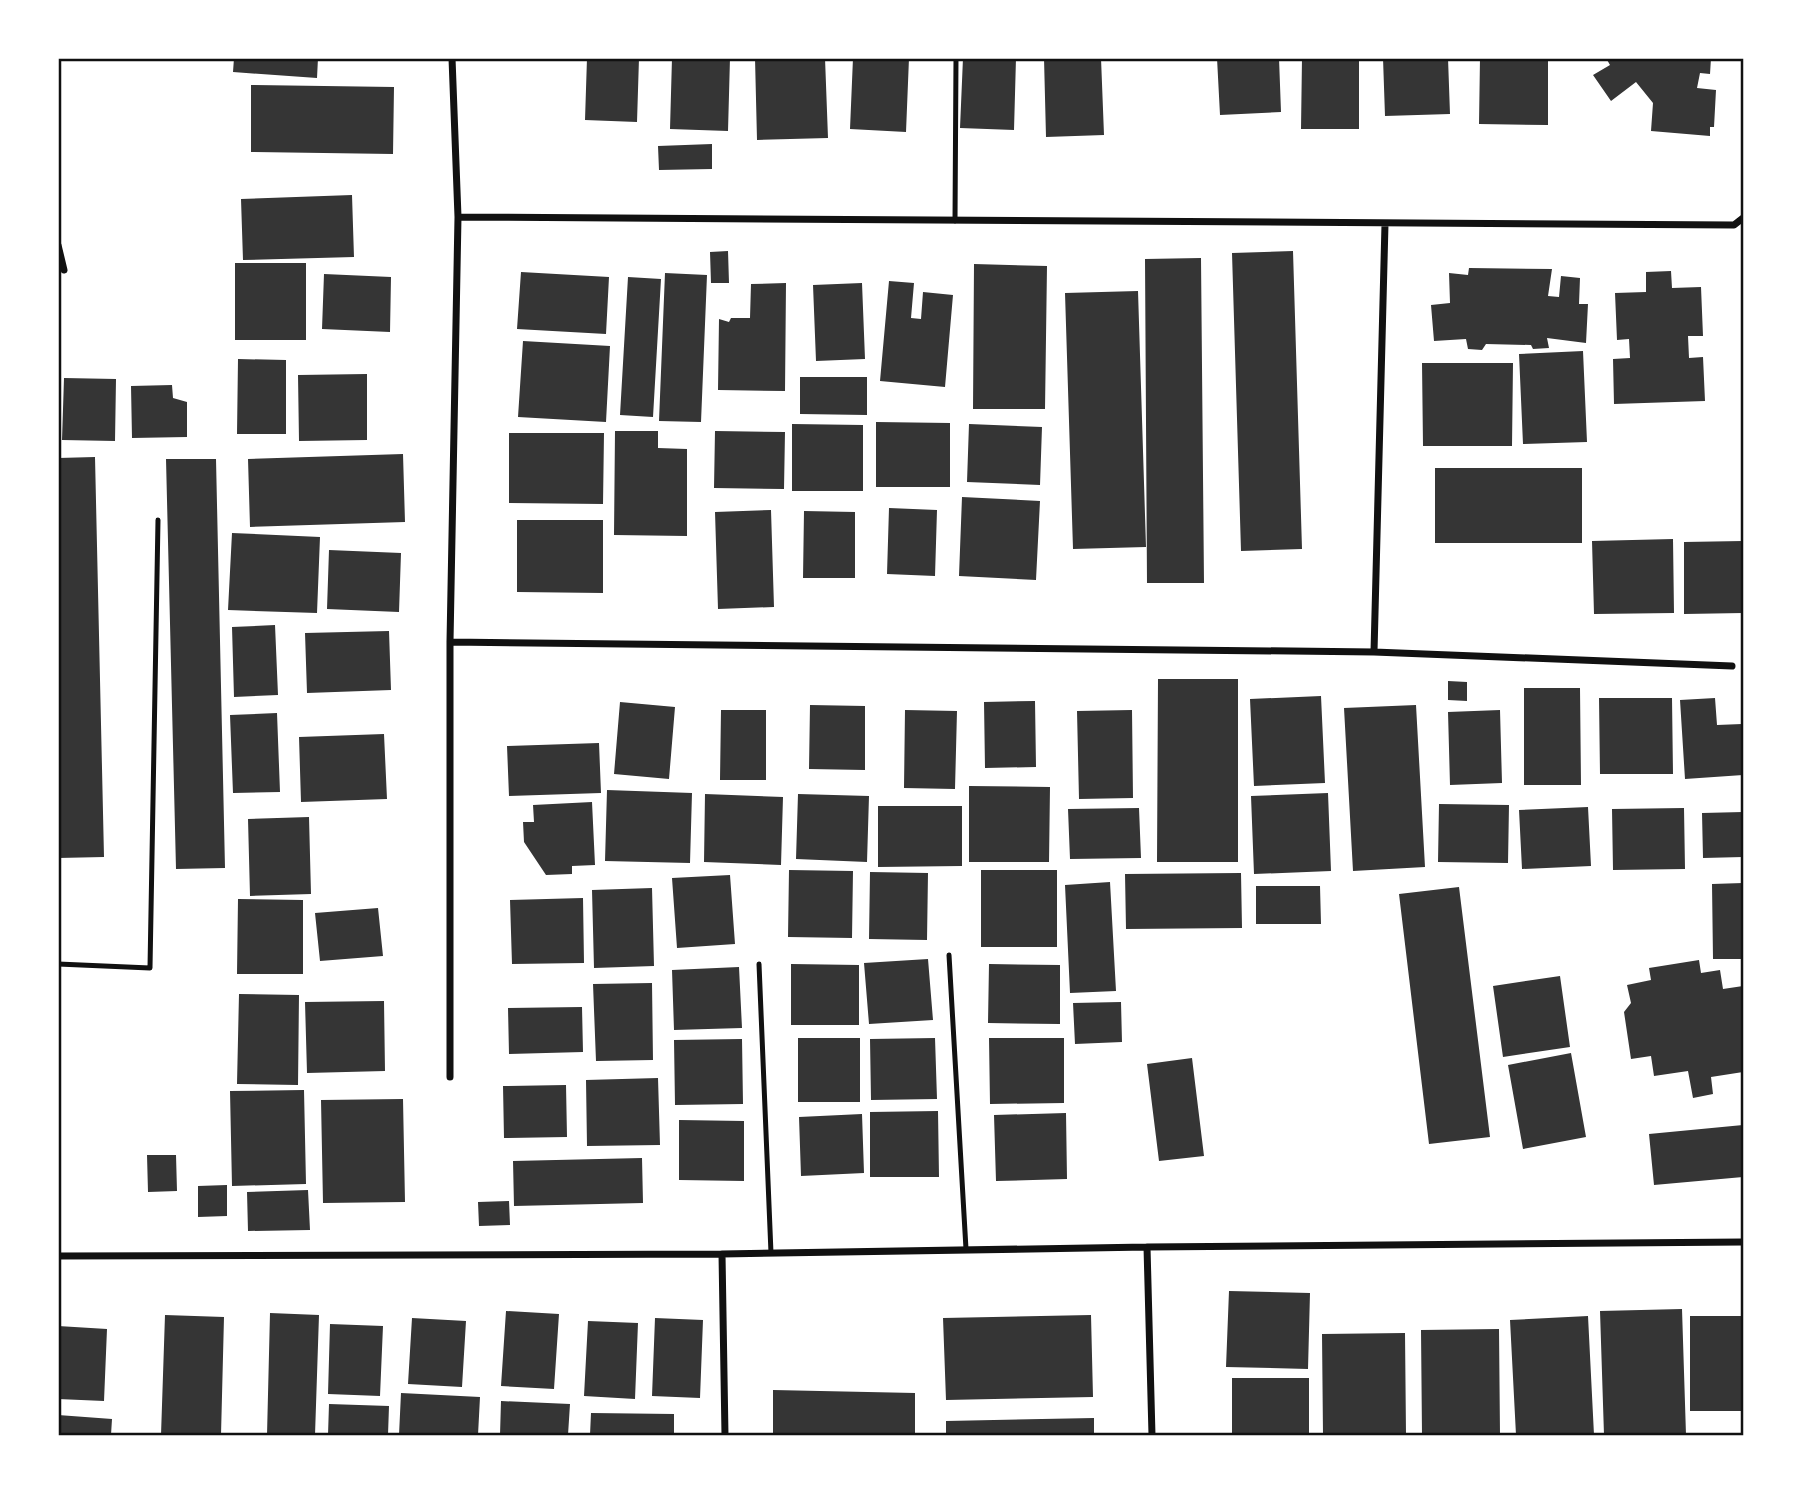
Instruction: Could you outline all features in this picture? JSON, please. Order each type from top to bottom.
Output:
[{"type":"street","points":[[450,1077],[450,642],[458,217],[452,58]]},
{"type":"street","points":[[458,217],[1734,225],[1743,218]]},
{"type":"street","points":[[1374,652],[1385,223]]},
{"type":"street","points":[[58,245],[64,270]]},
{"type":"street","points":[[450,642],[1374,652],[1732,666]]},
{"type":"street","points":[[58,1256],[722,1254],[1743,1242]]},
{"type":"street","points":[[1147,1247],[1152,1435]]},
{"type":"street","points":[[722,1254],[725,1435]]},
{"type":"lane","points":[[955,220],[956,58]]},
{"type":"lane","points":[[58,964],[150,968],[158,520]]},
{"type":"lane","points":[[949,954],[966,1250]]},
{"type":"lane","points":[[759,964],[771,1253]]},
{"type":"building","points":[[234,58],[318,58],[317,78],[233,72]]},
{"type":"building","points":[[587,58],[639,58],[637,122],[585,120]]},
{"type":"building","points":[[672,58],[730,58],[728,131],[670,129]]},
{"type":"building","points":[[755,58],[825,58],[828,138],[757,140]]},
{"type":"building","points":[[853,58],[909,58],[906,132],[850,129]]},
{"type":"building","points":[[963,58],[1016,58],[1014,130],[960,128]]},
{"type":"building","points":[[1044,58],[1101,58],[1104,135],[1046,137]]},
{"type":"building","points":[[1217,58],[1279,58],[1281,112],[1220,115]]},
{"type":"building","points":[[1302,58],[1359,58],[1359,129],[1301,129]]},
{"type":"building","points":[[1383,58],[1448,58],[1450,114],[1385,116]]},
{"type":"building","points":[[1480,58],[1548,58],[1548,125],[1479,124]]},
{"type":"building","points":[[1606,58],[1711,58],[1710,74],[1700,73],[1697,88],[1716,90],[1714,127],[1710,127],[1710,136],[1651,131],[1653,103],[1636,82],[1611,101],[1593,75],[1610,65]]},
{"type":"building","points":[[251,85],[394,87],[393,154],[251,152]]},
{"type":"building","points":[[712,144],[712,169],[659,170],[658,146]]},
{"type":"building","points":[[352,195],[354,257],[243,260],[241,199]]},
{"type":"building","points":[[728,251],[729,283],[711,283],[710,252]]},
{"type":"building","points":[[1293,251],[1302,549],[1241,551],[1232,253]]},
{"type":"building","points":[[1201,258],[1204,583],[1147,583],[1145,259]]},
{"type":"building","points":[[235,263],[306,263],[306,340],[235,340]]},
{"type":"building","points":[[974,264],[1047,266],[1045,409],[973,409]]},
{"type":"building","points":[[1469,268],[1552,269],[1548,296],[1559,297],[1561,276],[1580,278],[1579,304],[1588,304],[1586,343],[1547,338],[1549,348],[1486,344],[1482,350],[1468,349],[1466,339],[1434,341],[1431,305],[1450,303],[1449,273],[1468,275]]},
{"type":"building","points":[[1671,271],[1672,288],[1701,287],[1703,336],[1688,336],[1689,358],[1703,357],[1705,401],[1614,404],[1613,359],[1630,358],[1629,339],[1617,340],[1615,293],[1646,292],[1646,272]]},
{"type":"building","points":[[521,272],[609,277],[606,334],[517,329]]},
{"type":"building","points":[[665,273],[707,275],[701,422],[659,421]]},
{"type":"building","points":[[324,274],[391,277],[390,332],[322,329]]},
{"type":"building","points":[[628,277],[661,279],[653,417],[620,415]]},
{"type":"building","points":[[889,281],[914,283],[911,318],[921,319],[923,292],[953,295],[945,387],[880,381]]},
{"type":"building","points":[[786,283],[785,391],[718,390],[719,319],[729,322],[731,318],[750,318],[751,284]]},
{"type":"building","points":[[862,283],[865,359],[816,361],[813,285]]},
{"type":"building","points":[[1138,291],[1146,547],[1073,549],[1065,293]]},
{"type":"building","points":[[523,341],[610,346],[606,422],[518,417]]},
{"type":"building","points":[[1583,351],[1587,442],[1523,444],[1519,354]]},
{"type":"building","points":[[238,359],[286,360],[286,434],[237,434]]},
{"type":"building","points":[[1422,363],[1513,363],[1512,446],[1423,446]]},
{"type":"building","points":[[367,374],[367,440],[299,441],[298,375]]},
{"type":"building","points":[[800,377],[867,377],[867,415],[800,414]]},
{"type":"building","points":[[64,378],[116,379],[115,441],[62,440]]},
{"type":"building","points":[[172,385],[173,398],[187,402],[187,437],[132,438],[131,386]]},
{"type":"building","points":[[876,422],[950,423],[950,487],[876,487]]},
{"type":"building","points":[[792,424],[863,425],[863,491],[792,491]]},
{"type":"building","points":[[969,424],[1042,427],[1040,485],[967,482]]},
{"type":"building","points":[[615,431],[658,431],[658,448],[687,449],[687,536],[614,535]]},
{"type":"building","points":[[715,431],[785,432],[784,489],[714,488]]},
{"type":"building","points":[[509,433],[604,433],[603,504],[509,503]]},
{"type":"building","points":[[403,454],[405,522],[250,527],[248,459]]},
{"type":"building","points":[[95,457],[104,857],[58,858],[58,458]]},
{"type":"building","points":[[166,459],[216,459],[225,868],[176,869]]},
{"type":"building","points":[[1435,468],[1582,468],[1582,543],[1435,543]]},
{"type":"building","points":[[962,497],[1040,501],[1036,580],[959,576]]},
{"type":"building","points":[[889,508],[937,510],[935,576],[887,574]]},
{"type":"building","points":[[771,510],[774,607],[718,609],[715,512]]},
{"type":"building","points":[[804,511],[855,512],[855,578],[803,578]]},
{"type":"building","points":[[517,520],[603,520],[603,593],[517,592]]},
{"type":"building","points":[[232,533],[320,537],[317,613],[228,610]]},
{"type":"building","points":[[1673,539],[1674,613],[1594,614],[1592,541]]},
{"type":"building","points":[[1743,541],[1743,613],[1684,614],[1684,542]]},
{"type":"building","points":[[329,550],[401,553],[399,612],[327,609]]},
{"type":"building","points":[[275,625],[278,695],[234,697],[232,627]]},
{"type":"building","points":[[389,631],[391,690],[307,693],[305,633]]},
{"type":"building","points":[[1158,679],[1238,679],[1238,862],[1157,862]]},
{"type":"building","points":[[1448,681],[1467,682],[1467,701],[1448,700]]},
{"type":"building","points":[[1524,688],[1580,688],[1581,785],[1524,785]]},
{"type":"building","points":[[1321,696],[1325,783],[1254,786],[1250,699]]},
{"type":"building","points":[[1599,698],[1672,698],[1673,774],[1600,774]]},
{"type":"building","points":[[1715,698],[1717,725],[1742,724],[1743,775],[1685,779],[1680,700]]},
{"type":"building","points":[[1035,701],[1036,767],[985,768],[984,702]]},
{"type":"building","points":[[620,702],[675,707],[669,779],[614,774]]},
{"type":"building","points":[[810,705],[865,706],[865,770],[809,769]]},
{"type":"building","points":[[1416,705],[1425,867],[1353,871],[1344,708]]},
{"type":"building","points":[[721,710],[766,710],[766,780],[720,780]]},
{"type":"building","points":[[905,710],[957,711],[955,789],[904,788]]},
{"type":"building","points":[[1132,710],[1133,798],[1079,799],[1077,711]]},
{"type":"building","points":[[1500,710],[1502,783],[1450,785],[1448,712]]},
{"type":"building","points":[[277,713],[280,792],[233,793],[230,715]]},
{"type":"building","points":[[384,734],[387,799],[301,802],[299,737]]},
{"type":"building","points":[[599,743],[601,793],[509,796],[507,746]]},
{"type":"building","points":[[969,786],[1050,787],[1049,862],[969,862]]},
{"type":"building","points":[[607,790],[692,793],[690,863],[605,861]]},
{"type":"building","points":[[1328,793],[1331,871],[1254,874],[1251,796]]},
{"type":"building","points":[[705,794],[783,797],[781,865],[704,862]]},
{"type":"building","points":[[798,794],[869,796],[867,862],[796,859]]},
{"type":"building","points":[[592,802],[595,865],[572,866],[572,874],[546,875],[524,842],[523,822],[534,822],[533,805]]},
{"type":"building","points":[[1439,804],[1509,805],[1508,863],[1438,862]]},
{"type":"building","points":[[878,806],[962,806],[962,866],[878,867]]},
{"type":"building","points":[[1588,807],[1591,866],[1522,869],[1519,810]]},
{"type":"building","points":[[1139,808],[1141,858],[1070,859],[1068,809]]},
{"type":"building","points":[[1684,808],[1685,869],[1613,870],[1612,809]]},
{"type":"building","points":[[1743,812],[1743,857],[1703,858],[1702,813]]},
{"type":"building","points":[[309,817],[311,894],[250,896],[248,819]]},
{"type":"building","points":[[789,870],[853,871],[852,938],[788,937]]},
{"type":"building","points":[[981,870],[1057,870],[1057,947],[981,947]]},
{"type":"building","points":[[870,872],[928,873],[927,940],[869,939]]},
{"type":"building","points":[[1241,873],[1242,928],[1126,929],[1125,874]]},
{"type":"building","points":[[730,875],[735,944],[677,948],[672,878]]},
{"type":"building","points":[[1110,882],[1116,991],[1070,993],[1065,885]]},
{"type":"building","points":[[1743,883],[1743,959],[1713,959],[1712,884]]},
{"type":"building","points":[[1256,886],[1320,886],[1321,924],[1256,924]]},
{"type":"building","points":[[1459,887],[1490,1137],[1429,1144],[1399,894]]},
{"type":"building","points":[[652,888],[654,966],[594,968],[592,890]]},
{"type":"building","points":[[583,898],[584,963],[512,964],[510,900]]},
{"type":"building","points":[[238,899],[303,900],[303,974],[237,974]]},
{"type":"building","points":[[378,908],[383,956],[320,961],[315,913]]},
{"type":"building","points":[[928,959],[933,1020],[869,1024],[864,963]]},
{"type":"building","points":[[1699,960],[1701,973],[1720,970],[1723,989],[1743,986],[1743,1072],[1711,1077],[1713,1094],[1693,1098],[1688,1071],[1654,1076],[1651,1056],[1631,1059],[1624,1012],[1631,1003],[1627,985],[1651,980],[1649,968]]},
{"type":"building","points":[[791,964],[859,965],[859,1025],[791,1025]]},
{"type":"building","points":[[989,964],[1060,965],[1060,1024],[988,1023]]},
{"type":"building","points":[[739,967],[742,1028],[674,1030],[672,970]]},
{"type":"building","points":[[1560,976],[1570,1047],[1503,1057],[1493,986]]},
{"type":"building","points":[[652,983],[653,1060],[596,1061],[593,984]]},
{"type":"building","points":[[239,994],[299,995],[298,1085],[237,1084]]},
{"type":"building","points":[[384,1001],[385,1071],[307,1073],[305,1002]]},
{"type":"building","points":[[1121,1002],[1122,1042],[1075,1044],[1073,1003]]},
{"type":"building","points":[[582,1007],[583,1052],[509,1054],[508,1008]]},
{"type":"building","points":[[798,1038],[860,1038],[860,1102],[798,1102]]},
{"type":"building","points":[[935,1038],[937,1099],[871,1100],[870,1039]]},
{"type":"building","points":[[989,1038],[1064,1038],[1064,1103],[990,1104]]},
{"type":"building","points":[[742,1039],[743,1104],[675,1105],[674,1040]]},
{"type":"building","points":[[1571,1053],[1586,1137],[1523,1149],[1508,1065]]},
{"type":"building","points":[[1192,1058],[1204,1156],[1159,1161],[1147,1064]]},
{"type":"building","points":[[658,1078],[660,1145],[587,1146],[586,1080]]},
{"type":"building","points":[[566,1085],[567,1137],[504,1138],[503,1086]]},
{"type":"building","points":[[304,1090],[306,1184],[232,1186],[230,1091]]},
{"type":"building","points":[[403,1099],[405,1202],[323,1203],[321,1100]]},
{"type":"building","points":[[938,1111],[939,1177],[870,1177],[870,1112]]},
{"type":"building","points":[[1066,1113],[1067,1179],[996,1181],[994,1115]]},
{"type":"building","points":[[862,1114],[864,1173],[801,1176],[799,1117]]},
{"type":"building","points":[[679,1120],[744,1121],[744,1181],[679,1180]]},
{"type":"building","points":[[1743,1125],[1743,1177],[1654,1185],[1649,1134]]},
{"type":"building","points":[[147,1155],[176,1155],[177,1191],[148,1192]]},
{"type":"building","points":[[642,1158],[643,1203],[514,1206],[513,1161]]},
{"type":"building","points":[[227,1185],[227,1216],[198,1217],[198,1186]]},
{"type":"building","points":[[308,1190],[310,1230],[248,1231],[247,1192]]},
{"type":"building","points":[[509,1201],[510,1225],[479,1226],[478,1202]]},
{"type":"building","points":[[1229,1291],[1310,1293],[1308,1369],[1226,1367]]},
{"type":"building","points":[[1682,1309],[1686,1435],[1604,1435],[1600,1311]]},
{"type":"building","points":[[506,1311],[559,1314],[554,1389],[501,1386]]},
{"type":"building","points":[[270,1313],[319,1315],[315,1435],[267,1435]]},
{"type":"building","points":[[165,1315],[224,1317],[221,1435],[161,1435]]},
{"type":"building","points":[[1091,1315],[1093,1397],[946,1400],[943,1318]]},
{"type":"building","points":[[1588,1316],[1594,1435],[1516,1435],[1510,1320]]},
{"type":"building","points":[[1690,1316],[1743,1316],[1743,1411],[1690,1411]]},
{"type":"building","points":[[412,1318],[466,1321],[462,1387],[408,1384]]},
{"type":"building","points":[[655,1318],[703,1320],[700,1398],[652,1396]]},
{"type":"building","points":[[588,1321],[638,1323],[635,1399],[584,1396]]},
{"type":"building","points":[[330,1324],[383,1326],[380,1396],[328,1394]]},
{"type":"building","points":[[58,1326],[107,1329],[104,1401],[58,1399]]},
{"type":"building","points":[[1499,1329],[1500,1435],[1422,1435],[1421,1330]]},
{"type":"building","points":[[1405,1333],[1406,1435],[1323,1435],[1322,1334]]},
{"type":"building","points":[[1232,1378],[1309,1378],[1309,1435],[1232,1435]]},
{"type":"building","points":[[773,1390],[915,1393],[915,1435],[773,1435]]},
{"type":"building","points":[[401,1393],[480,1397],[478,1435],[399,1435]]},
{"type":"building","points":[[501,1401],[570,1404],[568,1435],[500,1435]]},
{"type":"building","points":[[329,1404],[389,1406],[388,1435],[328,1435]]},
{"type":"building","points":[[591,1413],[674,1414],[674,1435],[590,1435]]},
{"type":"building","points":[[58,1415],[112,1419],[111,1435],[58,1435]]},
{"type":"building","points":[[1094,1418],[1094,1435],[946,1435],[946,1421]]}]
